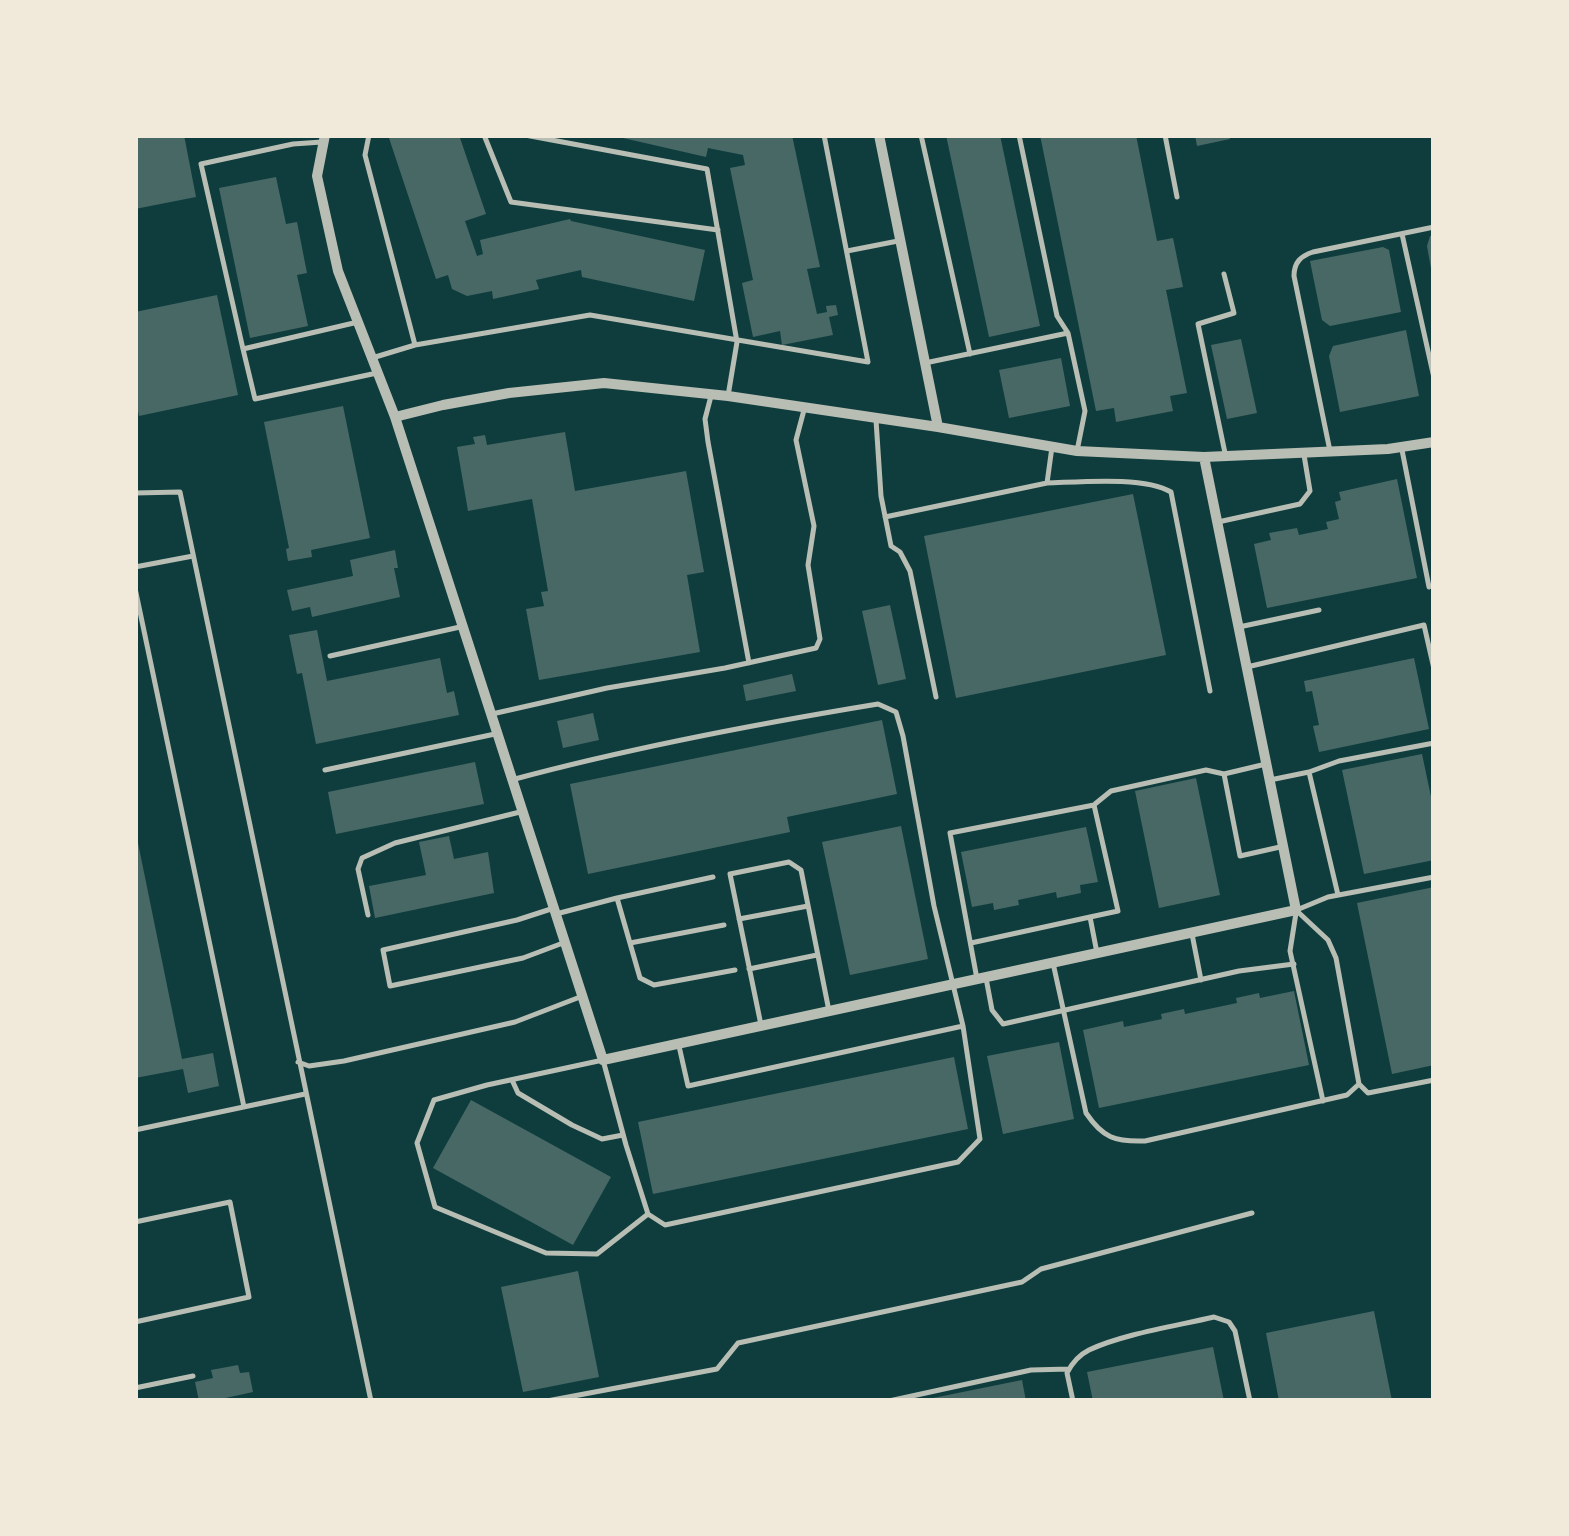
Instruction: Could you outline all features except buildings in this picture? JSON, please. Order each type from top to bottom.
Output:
[{"type":"street","points":[[880,135],[938,426]]},
{"type":"street","points":[[323,138],[316,176],[338,271],[395,417],[604,1060],[1296,910],[1204,457]]},
{"type":"street","points":[[395,417],[509,393],[604,383],[712,393],[1077,451],[1204,457],[1330,452],[1434,442]]},
{"type":"lane","points":[[369,135],[366,155],[416,345]]},
{"type":"lane","points":[[484,135],[511,202],[718,230]]},
{"type":"lane","points":[[525,135],[707,170],[737,342],[728,396]]},
{"type":"lane","points":[[372,358],[416,345],[590,315],[868,362],[824,135]]},
{"type":"lane","points":[[921,135],[970,354]]},
{"type":"lane","points":[[1019,135],[1057,316],[1068,333],[1084,412],[1077,451]]},
{"type":"lane","points":[[1166,135],[1177,197]]},
{"type":"lane","points":[[323,138],[201,164],[242,348],[255,400],[378,373]]},
{"type":"lane","points":[[1330,452],[1294,271],[1299,258],[1434,227]]},
{"type":"lane","points":[[1402,234],[1434,378]]},
{"type":"lane","points":[[847,251],[900,240]]},
{"type":"lane","points":[[1224,274],[1234,313],[1198,324],[1226,456]]},
{"type":"lane","points":[[242,348],[358,322]]},
{"type":"lane","points":[[925,363],[1068,333]]},
{"type":"lane","points":[[712,393],[706,430],[749,663]]},
{"type":"lane","points":[[491,715],[816,648],[820,639],[808,565],[814,526],[796,440],[804,407]]},
{"type":"lane","points":[[875,418],[880,496],[891,546],[900,552],[910,571],[936,697]]},
{"type":"lane","points":[[1047,483],[1052,447]]},
{"type":"lane","points":[[1401,447],[1429,588]]},
{"type":"lane","points":[[1218,522],[1300,504],[1310,491],[1304,452]]},
{"type":"lane","points":[[885,517],[1047,483],[1159,485],[1171,492],[1210,691]]},
{"type":"lane","points":[[135,493],[180,492],[371,1401]]},
{"type":"lane","points":[[135,567],[193,556]]},
{"type":"lane","points":[[135,588],[244,1107]]},
{"type":"lane","points":[[1239,627],[1319,610]]},
{"type":"lane","points":[[330,656],[463,626]]},
{"type":"lane","points":[[1247,667],[1424,626],[1434,669]]},
{"type":"lane","points":[[513,780],[753,724],[878,704],[896,712],[934,906],[963,1026],[980,1139],[958,1162],[665,1225],[648,1214],[604,1060],[434,1100],[417,1143],[435,1207],[546,1254],[596,1254],[648,1214]]},
{"type":"lane","points":[[325,770],[498,734]]},
{"type":"lane","points":[[1270,780],[1339,761],[1434,743]]},
{"type":"lane","points":[[1266,764],[1224,774],[1206,770],[1111,791],[1094,805],[950,834],[970,944],[992,1010],[1002,1024],[1239,971],[1294,964]]},
{"type":"lane","points":[[1309,772],[1338,895]]},
{"type":"lane","points":[[1224,774],[1240,856],[1283,846]]},
{"type":"lane","points":[[970,944],[1118,911],[1094,805]]},
{"type":"lane","points":[[368,915],[358,869],[362,858],[396,843],[523,812]]},
{"type":"lane","points":[[761,1025],[730,874],[789,862],[800,870],[829,1011]]},
{"type":"lane","points":[[565,942],[523,958],[390,986],[383,950],[713,877]]},
{"type":"lane","points":[[1296,910],[1338,895],[1434,877]]},
{"type":"lane","points":[[617,898],[640,978],[654,985],[735,970]]},
{"type":"lane","points":[[740,919],[808,906]]},
{"type":"lane","points":[[1296,910],[1290,951],[1323,1101]]},
{"type":"lane","points":[[1296,910],[1328,940],[1336,958],[1359,1084],[1368,1093],[1434,1080]]},
{"type":"lane","points":[[1090,918],[1098,953]]},
{"type":"lane","points":[[630,944],[724,925]]},
{"type":"lane","points":[[1191,932],[1201,980]]},
{"type":"lane","points":[[749,969],[818,955]]},
{"type":"lane","points":[[1052,962],[1086,1113],[1098,1130],[1114,1140],[1144,1141],[1323,1101],[1347,1095],[1359,1084]]},
{"type":"lane","points":[[298,1062],[309,1066],[344,1061],[515,1022],[583,996]]},
{"type":"lane","points":[[679,1044],[688,1086],[963,1026]]},
{"type":"lane","points":[[512,1080],[518,1092],[602,1140],[623,1134]]},
{"type":"lane","points":[[135,1130],[305,1094]]},
{"type":"lane","points":[[135,1222],[230,1202],[248,1297],[135,1322]]},
{"type":"lane","points":[[548,1401],[717,1368],[738,1343],[1022,1282],[1041,1269],[1252,1213]]},
{"type":"lane","points":[[1074,1401],[1066,1373],[1086,1352],[1117,1340],[1214,1317],[1229,1322],[1235,1331],[1250,1401]]},
{"type":"lane","points":[[889,1401],[1031,1370],[1069,1369]]},
{"type":"lane","points":[[135,1388],[193,1376]]}]
